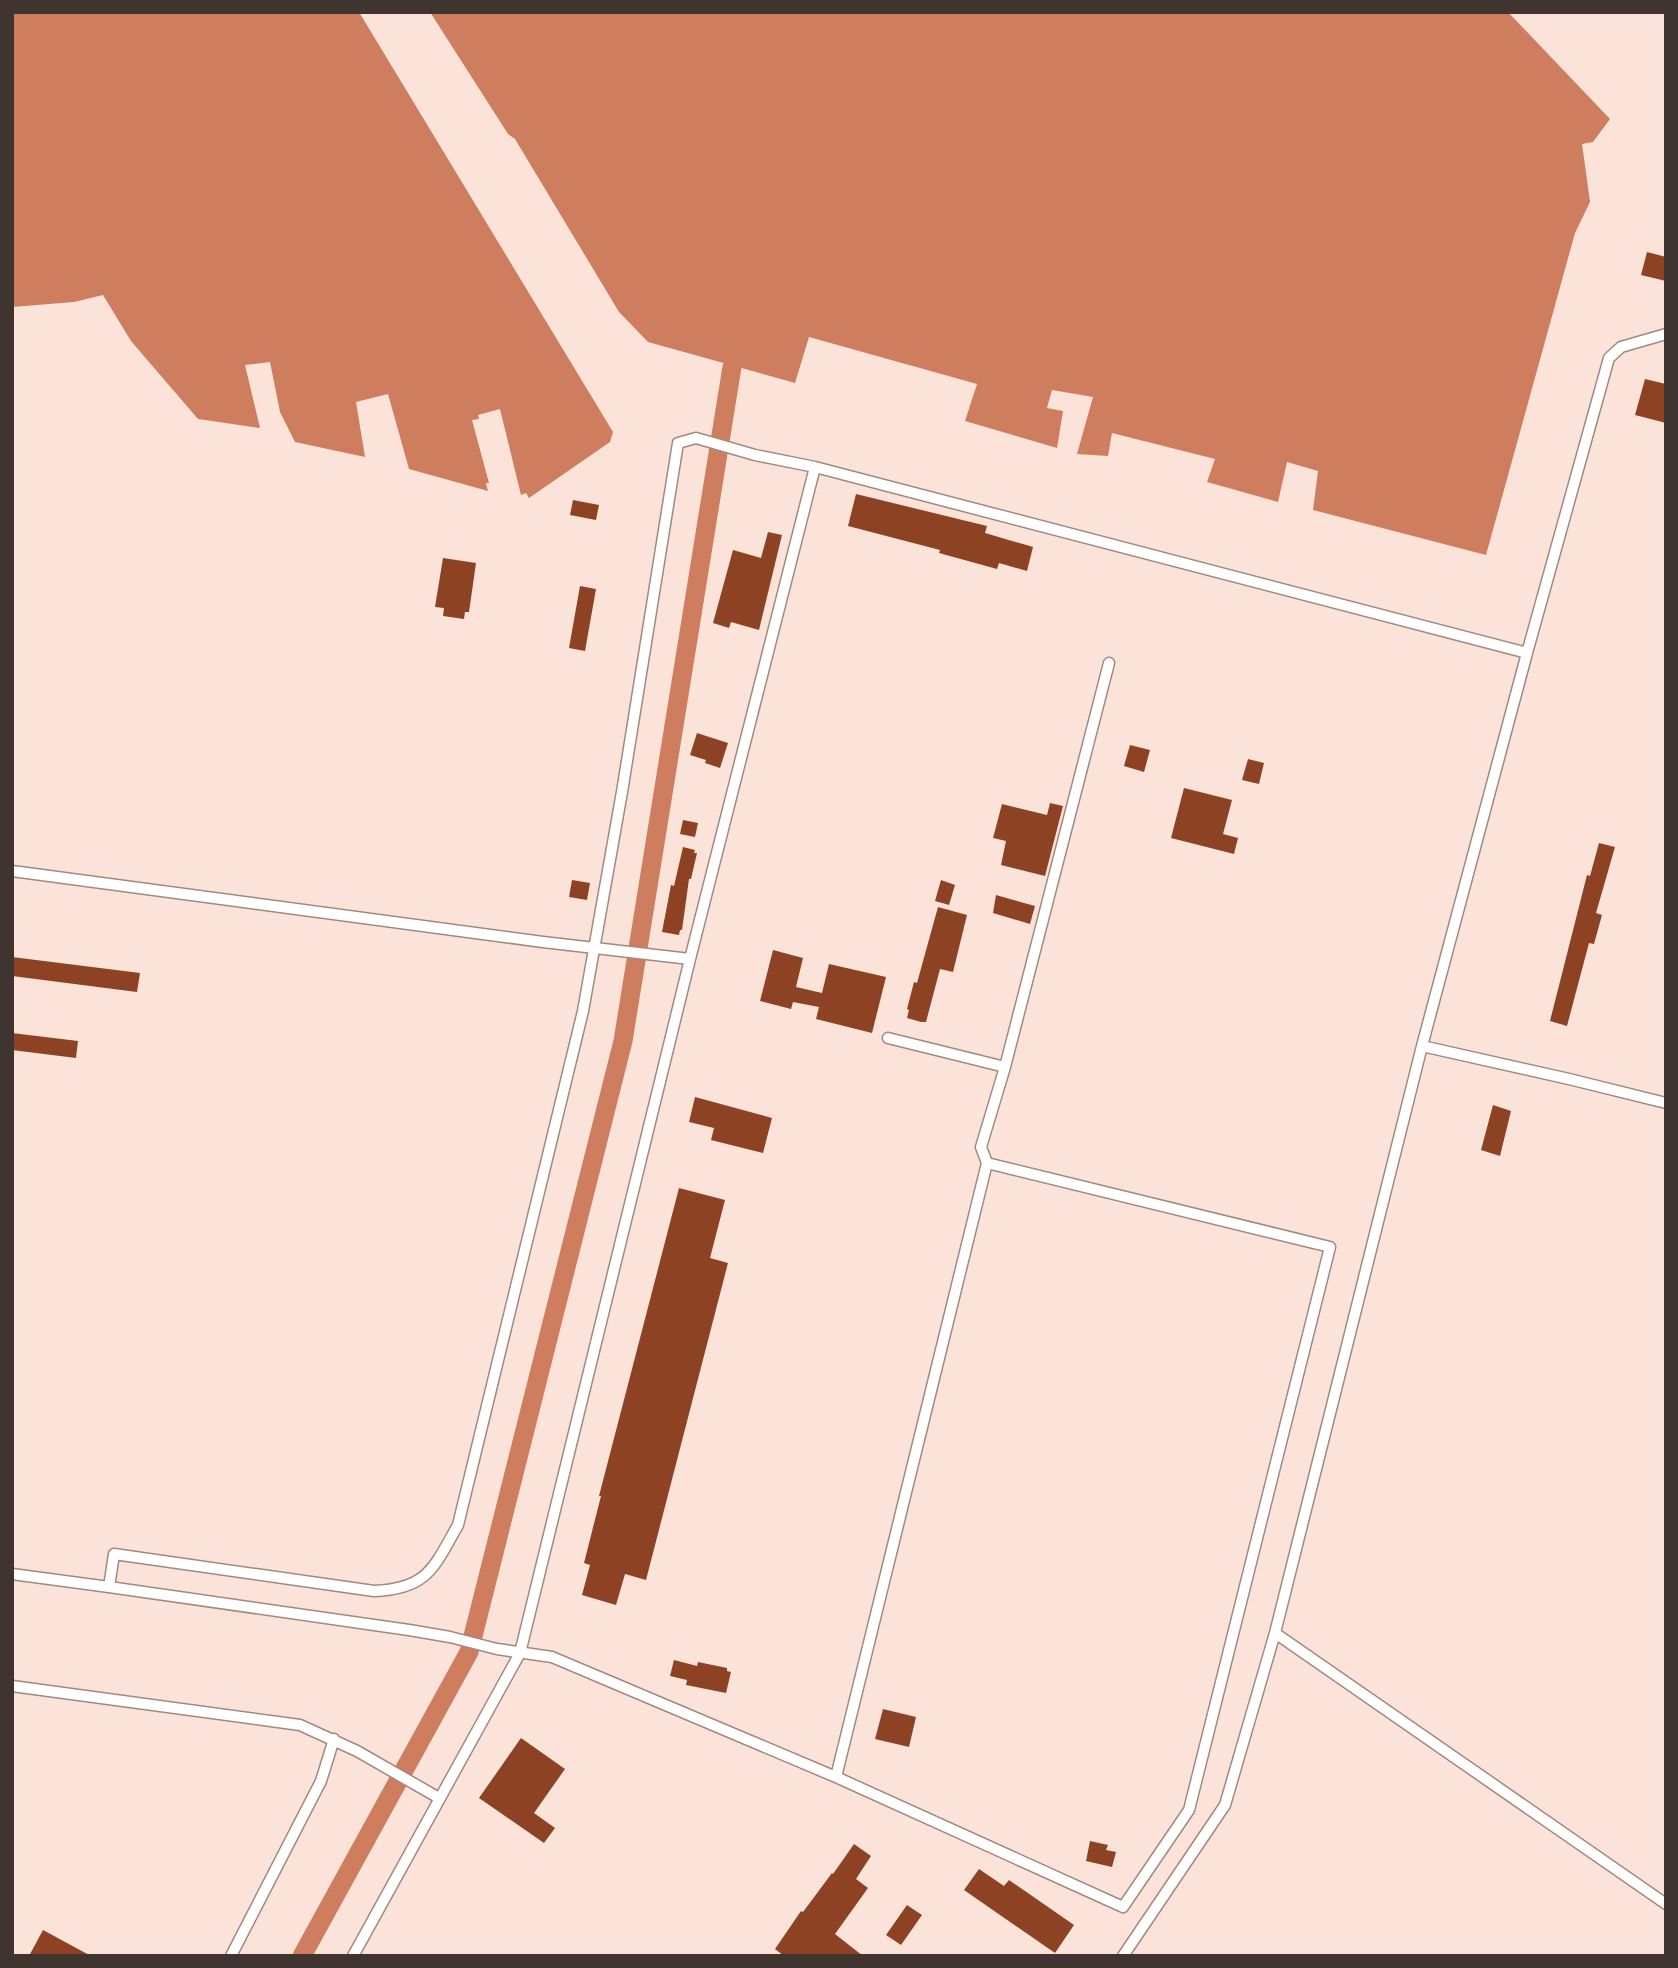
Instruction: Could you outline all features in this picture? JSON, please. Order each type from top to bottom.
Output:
[{"type":"lane","points":[[1124,1956],[1225,1805],[1275,1633],[1422,1046],[1609,358],[1621,347],[1666,334]]},
{"type":"lane","points":[[109,1587],[114,1554],[374,1591],[399,1590],[419,1581],[438,1559],[457,1525],[583,1012],[622,792],[678,443],[696,438],[755,455],[815,467],[1527,653]]},
{"type":"lane","points":[[353,1956],[520,1653],[687,958],[815,467]]},
{"type":"lane","points":[[835,1777],[987,1163],[982,1147],[1109,663]]},
{"type":"lane","points":[[12,871],[687,958]]},
{"type":"lane","points":[[888,1038],[1005,1067]]},
{"type":"lane","points":[[1422,1046],[1666,1103]]},
{"type":"lane","points":[[12,1574],[450,1637],[497,1649],[552,1657],[835,1777],[1123,1908],[1189,1810],[1330,1247],[987,1163]]},
{"type":"lane","points":[[1275,1633],[1666,1904]]},
{"type":"lane","points":[[12,1686],[300,1725],[358,1751],[439,1798]]},
{"type":"lane","points":[[231,1956],[321,1781],[334,1739]]},
{"type":"shaded area","points":[[12,12],[359,12],[613,432],[610,442],[529,498],[526,493],[521,495],[500,409],[478,415],[479,419],[472,420],[489,483],[486,483],[488,491],[409,469],[388,394],[356,402],[365,457],[295,442],[280,412],[270,362],[245,365],[260,428],[198,419],[131,341],[103,295],[74,302],[12,307]]},
{"type":"shaded area","points":[[430,12],[1508,12],[1610,119],[1593,142],[1582,144],[1590,202],[1575,233],[1486,555],[1313,510],[1318,471],[1287,462],[1278,502],[1207,482],[1215,459],[1112,433],[1108,456],[1077,454],[1093,397],[1052,390],[1047,408],[1063,411],[1057,448],[965,421],[977,384],[809,337],[795,383],[648,342],[619,312],[515,139],[508,134]]},
{"type":"building","points":[[1647,252],[1666,257],[1666,281],[1641,275]]},
{"type":"building","points":[[1645,379],[1666,384],[1666,423],[1635,415]]},
{"type":"building","points":[[856,494],[987,526],[985,533],[1033,547],[1027,571],[999,563],[997,569],[939,553],[940,550],[848,526]]},
{"type":"building","points":[[573,500],[599,505],[596,520],[570,515]]},
{"type":"building","points":[[768,532],[782,535],[759,630],[731,622],[729,628],[713,623],[733,550],[761,558]]},
{"type":"building","points":[[443,558],[476,563],[469,612],[465,612],[464,619],[443,616],[444,608],[435,607]]},
{"type":"building","points":[[580,586],[596,589],[585,651],[569,648]]},
{"type":"building","points":[[697,733],[728,743],[720,768],[690,755]]},
{"type":"building","points":[[1130,745],[1150,750],[1144,772],[1124,766]]},
{"type":"building","points":[[1248,759],[1264,763],[1259,784],[1242,780]]},
{"type":"building","points":[[1184,788],[1232,800],[1223,834],[1238,838],[1234,854],[1171,838]]},
{"type":"building","points":[[1050,803],[1063,806],[1045,876],[1001,865],[1006,841],[993,838],[1002,804],[1047,815]]},
{"type":"building","points":[[683,820],[698,823],[695,837],[680,834]]},
{"type":"building","points":[[1599,843],[1615,847],[1596,913],[1602,915],[1594,944],[1589,943],[1567,1026],[1550,1021],[1587,875],[1590,876]]},
{"type":"building","points":[[683,847],[697,853],[689,879],[679,935],[662,932],[671,885],[674,886]]},
{"type":"building","points":[[572,880],[590,883],[587,900],[569,897]]},
{"type":"building","points":[[941,880],[955,885],[949,905],[935,901]]},
{"type":"building","points":[[996,895],[1035,906],[1030,924],[993,913]]},
{"type":"building","points":[[938,907],[967,915],[953,972],[940,969],[926,1022],[921,1022],[907,1018],[907,1009]]},
{"type":"building","points":[[773,950],[803,958],[796,987],[822,993],[829,964],[886,977],[872,1033],[816,1019],[819,1007],[793,1002],[791,1009],[760,1001]]},
{"type":"building","points":[[12,957],[140,973],[137,992],[12,976]]},
{"type":"building","points":[[12,1033],[78,1041],[76,1058],[12,1050]]},
{"type":"building","points":[[695,1097],[772,1118],[763,1153],[711,1140],[714,1128],[689,1122]]},
{"type":"building","points":[[1493,1105],[1511,1111],[1500,1156],[1481,1150]]},
{"type":"building","points":[[679,1188],[725,1200],[710,1258],[728,1263],[646,1580],[625,1574],[616,1605],[582,1595],[590,1565],[584,1563]]},
{"type":"building","points":[[674,1660],[697,1666],[698,1662],[727,1668],[727,1671],[731,1672],[726,1693],[686,1685],[687,1680],[670,1676]]},
{"type":"building","points":[[883,1709],[916,1717],[909,1747],[875,1739]]},
{"type":"building","points":[[521,1738],[565,1769],[534,1813],[555,1828],[544,1843],[479,1798]]},
{"type":"building","points":[[1090,1841],[1108,1845],[1106,1850],[1116,1852],[1112,1867],[1086,1861]]},
{"type":"building","points":[[854,1844],[871,1856],[856,1879],[868,1888],[835,1934],[863,1956],[784,1956],[775,1949]]},
{"type":"building","points":[[979,1869],[1004,1886],[1009,1880],[1074,1925],[1055,1953],[964,1890]]},
{"type":"building","points":[[907,1905],[922,1915],[901,1945],[886,1935]]},
{"type":"building","points":[[43,1930],[91,1956],[29,1956]]},
{"type":"waterway","points":[[302,1956],[469,1652],[623,1041],[732,367]]}]
